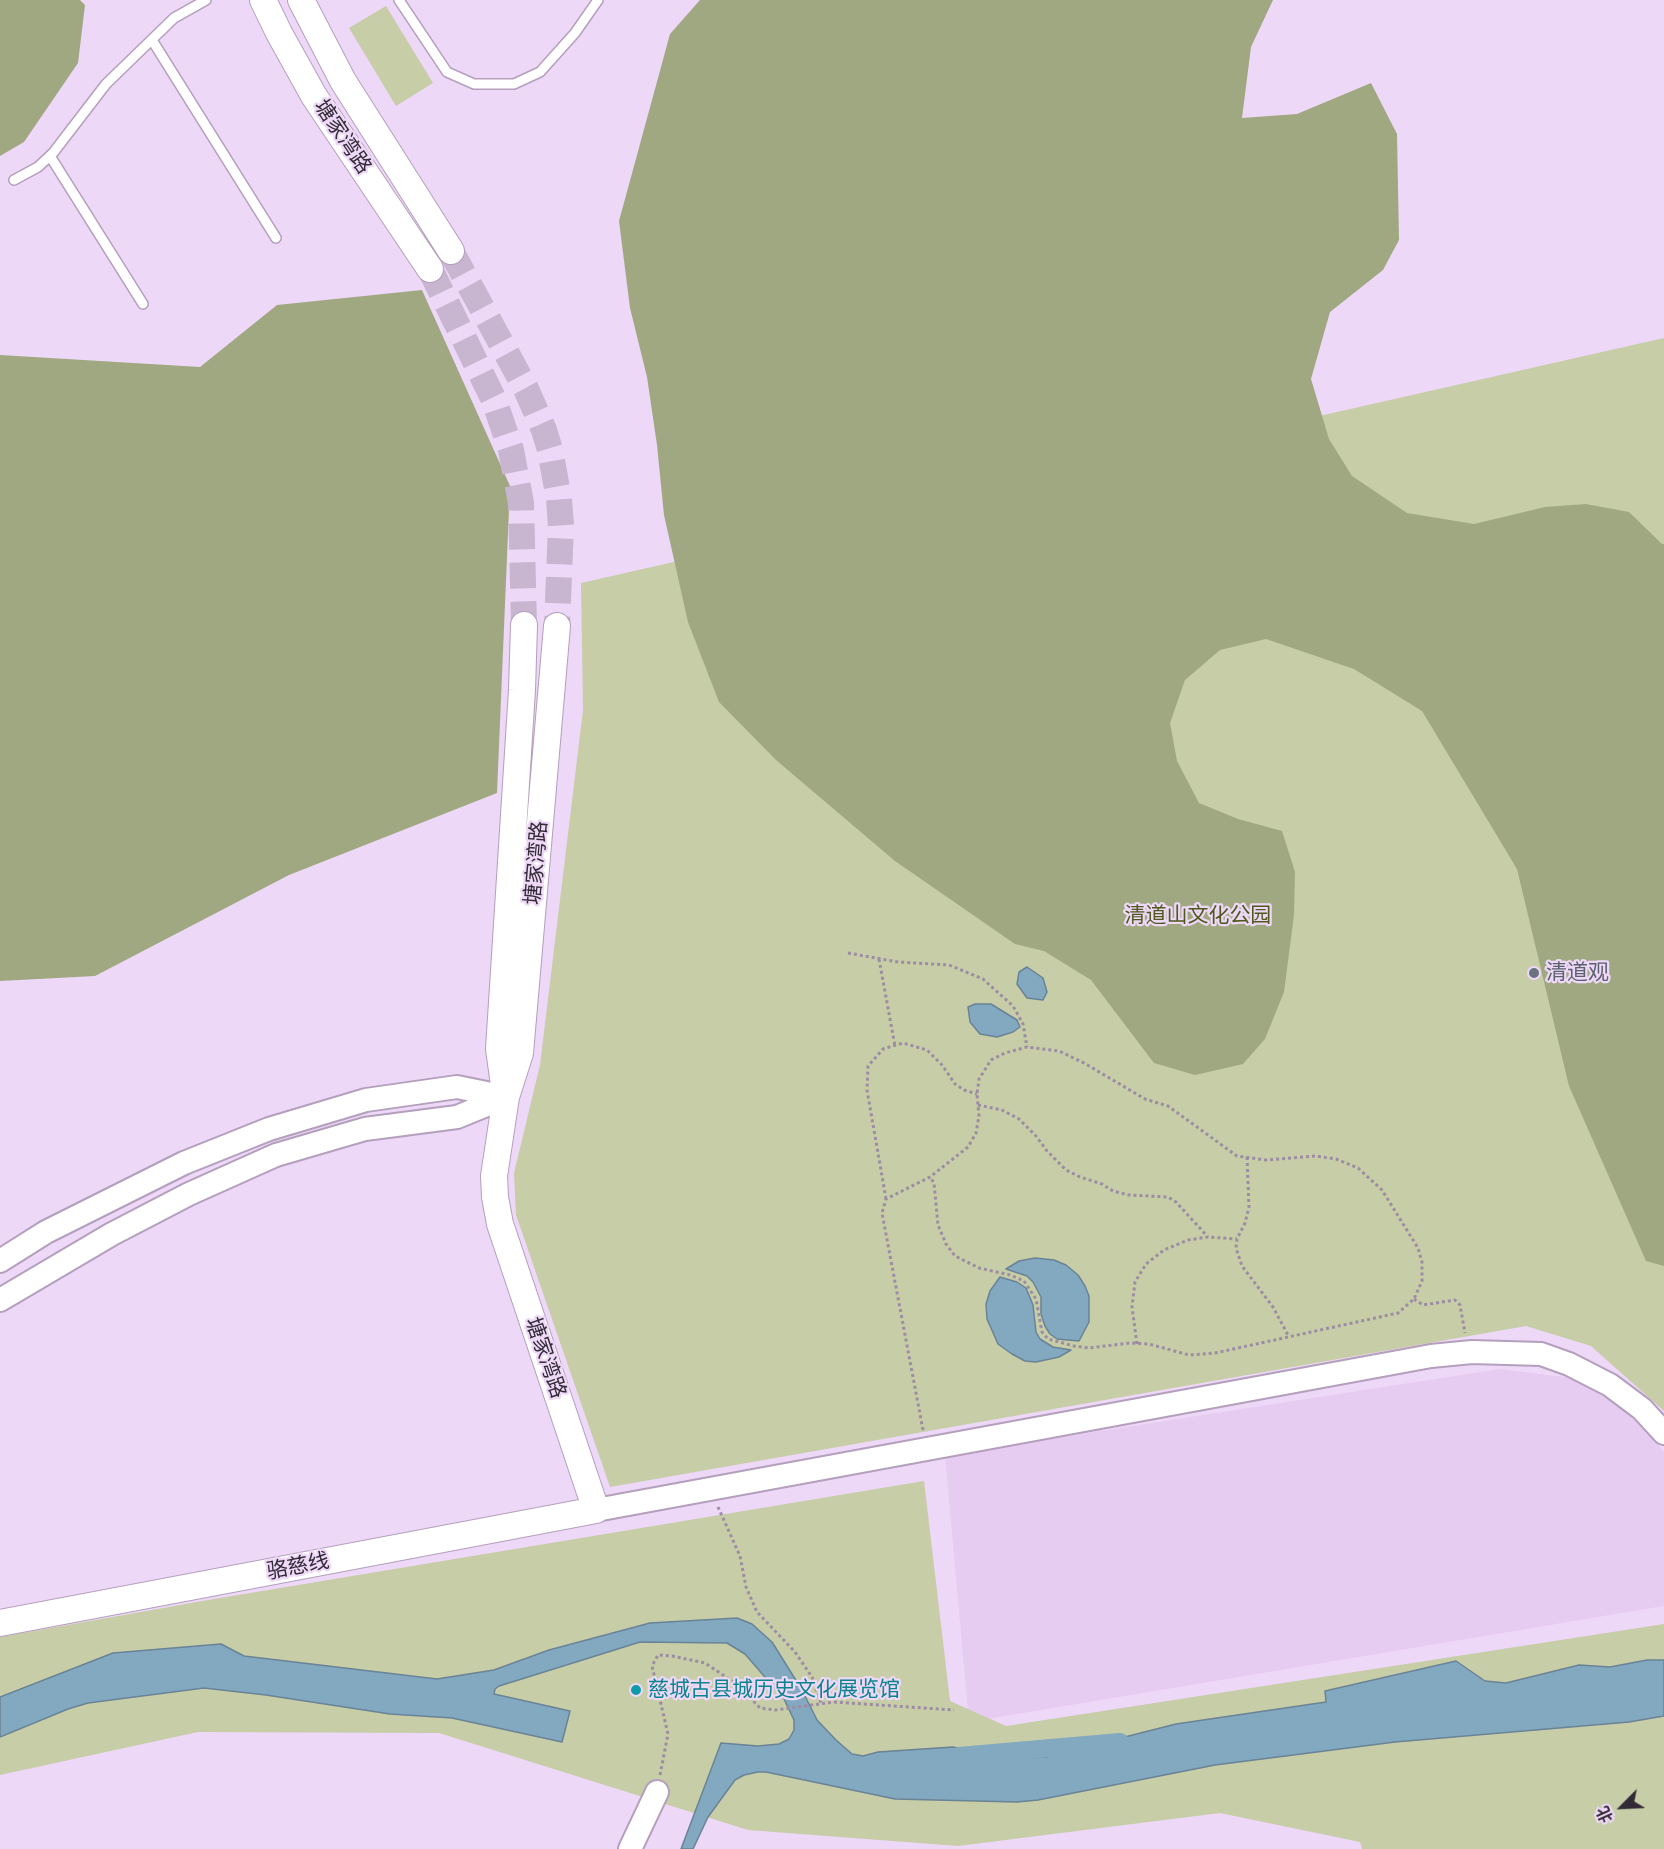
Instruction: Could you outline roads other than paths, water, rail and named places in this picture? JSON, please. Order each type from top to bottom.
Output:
[{"type":"main road","name":"塘家湾路","points":[[263,0],[314,96],[430,269]]},
{"type":"main road","name":"塘家湾路","points":[[301,0],[343,81],[451,251]]},
{"type":"main road","name":"塘家湾路","points":[[506,1097],[499,1049],[522,690],[524,625]]},
{"type":"main road","name":"塘家湾路","points":[[557,626],[520,1053],[506,1097],[494,1176],[500,1224],[596,1510]]},
{"type":"main road","name":"骆慈线","points":[[0,1623],[596,1510]]},
{"type":"street","points":[[0,1261],[46,1232],[184,1163],[269,1128],[366,1100],[457,1087],[506,1097]]},
{"type":"street","points":[[0,1300],[112,1234],[189,1194],[276,1155],[365,1129],[457,1117],[506,1097]]},
{"type":"street","points":[[596,1510],[1408,1360],[1467,1352],[1541,1354],[1569,1364],[1610,1384],[1642,1409],[1664,1432]]},
{"type":"street","points":[[630,1849],[657,1792]]},
{"type":"lane","points":[[14,180],[50,156],[106,84],[174,18],[206,0]]},
{"type":"lane","points":[[399,0],[447,72],[474,84],[514,84],[540,72],[575,33],[598,0]]},
{"type":"lane","points":[[152,40],[276,238]]},
{"type":"lane","points":[[50,156],[143,304]]},
{"type":"water","points":[[1027,967],[1043,978],[1047,992],[1043,1000],[1027,998],[1017,984],[1019,972]]},
{"type":"water","points":[[975,1004],[991,1004],[1017,1020],[1020,1027],[997,1037],[980,1034],[970,1022],[968,1007]]},
{"type":"water","points":[[1035,1258],[1054,1260],[1066,1265],[1078,1275],[1085,1286],[1089,1296],[1089,1322],[1079,1341],[1057,1339],[1050,1334],[1041,1314],[1041,1297],[1033,1282],[1027,1276],[1006,1269],[1019,1261]]},
{"type":"water","points":[[1000,1277],[1017,1282],[1026,1288],[1033,1305],[1036,1332],[1040,1339],[1053,1347],[1071,1350],[1059,1357],[1036,1362],[1025,1361],[998,1344],[987,1319],[986,1304],[990,1291]]},
{"type":"water","points":[[737,1618],[752,1624],[772,1642],[802,1690],[817,1720],[852,1754],[863,1756],[878,1752],[953,1747],[1002,1759],[1046,1757],[1176,1724],[1326,1702],[1325,1691],[1456,1661],[1485,1681],[1506,1683],[1579,1665],[1610,1667],[1647,1660],[1664,1660],[1664,1716],[1629,1722],[1395,1742],[1215,1765],[1038,1800],[1017,1802],[895,1799],[758,1772],[735,1780],[708,1817],[693,1849],[681,1849],[721,1743],[758,1746],[779,1744],[789,1739],[794,1730],[794,1720],[784,1699],[745,1654],[727,1643],[640,1642],[495,1689],[494,1694],[570,1711],[562,1742],[452,1718],[390,1714],[204,1688],[88,1703],[0,1737],[0,1697],[113,1653],[221,1644],[244,1656],[437,1679],[494,1670],[549,1650],[650,1623]]},
{"type":"waterway","points":[[959,1756],[1120,1742]]},
{"type":"tunnel","points":[[451,251],[526,389],[550,450],[559,499],[561,526],[557,626]]},
{"type":"tunnel","points":[[430,269],[494,400],[511,450],[521,503],[524,625]]},
{"type":"place","name":"清道观","points":[[1534,973]]},
{"type":"place","name":"慈城古县城历史文化展览馆","points":[[636,1690]]},
{"type":"park label","name":"清道山文化公园","points":[[1198,916]]}]
